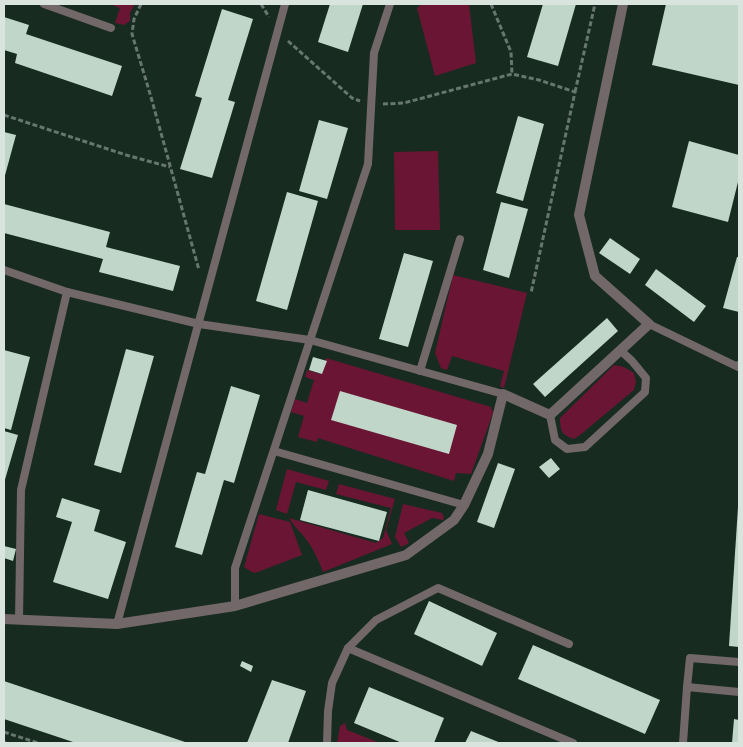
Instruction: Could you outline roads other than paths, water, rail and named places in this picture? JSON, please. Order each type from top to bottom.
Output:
[{"type":"street","points":[[4,619],[117,624],[235,606],[406,555],[454,520],[464,505],[488,454],[503,394],[550,415],[649,324],[595,276],[579,215],[623,4]]},
{"type":"lane","points":[[44,4],[111,28]]},
{"type":"lane","points":[[117,624],[285,4]]},
{"type":"lane","points":[[235,606],[235,568],[368,164],[374,53],[390,4]]},
{"type":"lane","points":[[420,371],[460,239]]},
{"type":"lane","points":[[4,270],[67,292],[198,324],[310,340],[503,394]]},
{"type":"lane","points":[[19,620],[21,490],[67,292]]},
{"type":"lane","points":[[649,324],[738,367],[739,365]]},
{"type":"lane","points":[[550,415],[555,440],[567,449],[585,447],[646,392],[646,378],[620,350]]},
{"type":"lane","points":[[274,451],[464,505]]},
{"type":"lane","points":[[327,743],[328,711],[332,683],[348,648],[376,620],[438,588],[569,644]]},
{"type":"lane","points":[[348,648],[573,743]]},
{"type":"lane","points":[[683,743],[690,658],[739,662]]},
{"type":"lane","points":[[687,688],[739,692]]}]
